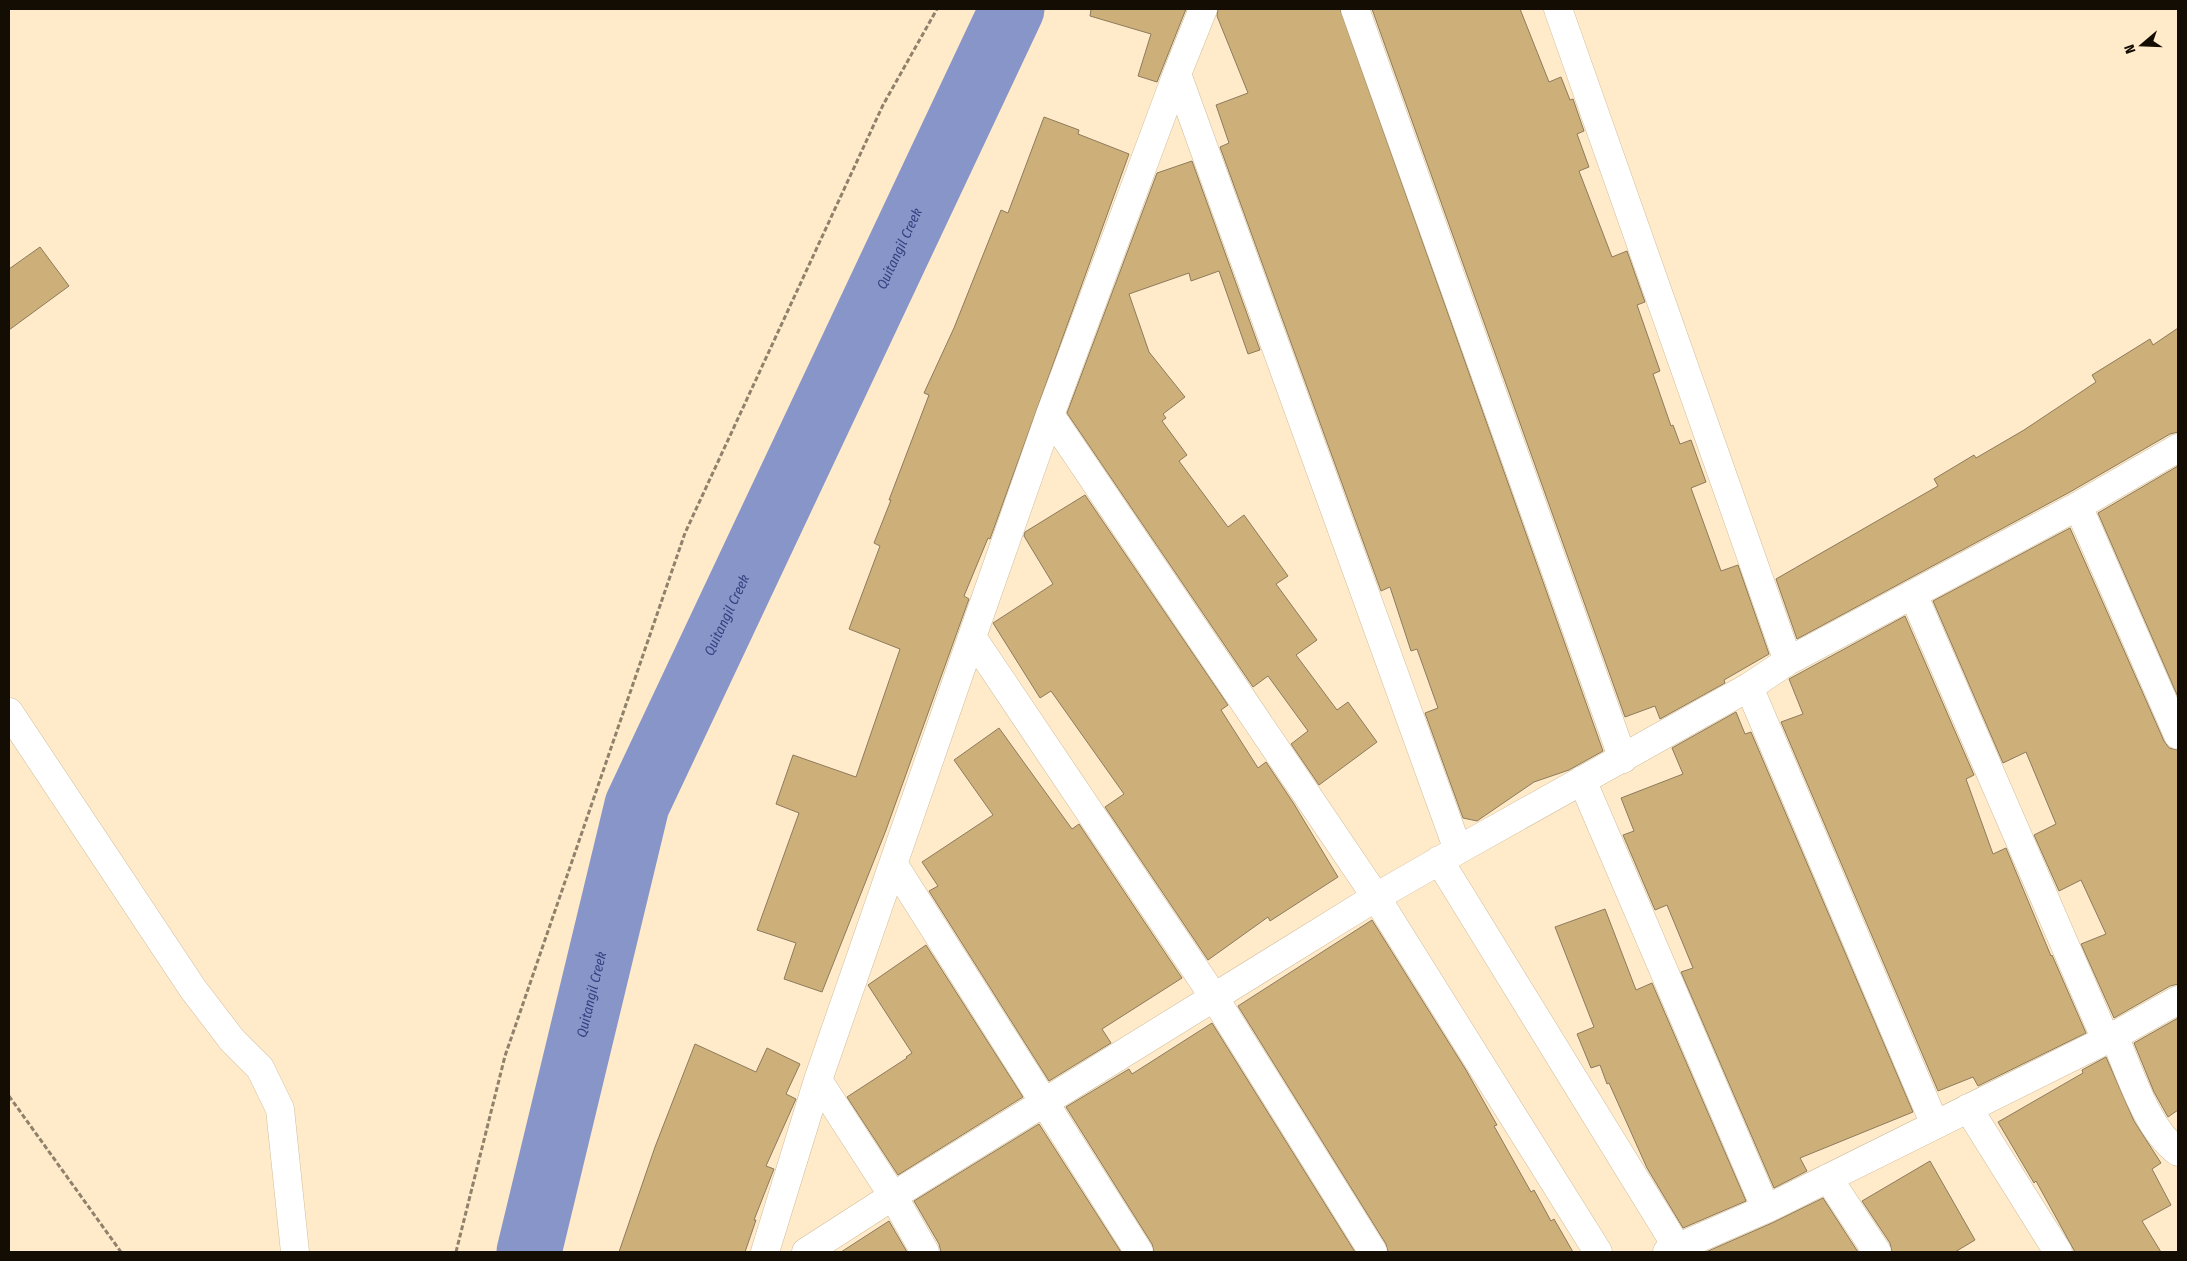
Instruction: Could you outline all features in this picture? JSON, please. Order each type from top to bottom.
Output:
[{"type":"street","points":[[765,1252],[818,1080],[972,637],[1050,416],[1203,9]]},
{"type":"street","points":[[1356,9],[1623,758]]},
{"type":"street","points":[[1558,9],[1788,660]]},
{"type":"street","points":[[1177,74],[1448,855],[1675,1251],[1766,1209],[2110,1038],[2178,1000]]},
{"type":"street","points":[[1050,416],[1376,897],[1598,1252]]},
{"type":"street","points":[[806,1252],[893,1196],[1376,897],[1749,688],[1788,660],[2078,506],[2178,448]]},
{"type":"street","points":[[2078,506],[2178,735]]},
{"type":"street","points":[[1913,594],[2110,1038],[2149,1115],[2166,1143],[2178,1152]]},
{"type":"street","points":[[972,637],[1214,997],[1372,1252]]},
{"type":"street","points":[[1749,688],[1935,1125]]},
{"type":"street","points":[[9,712],[193,989],[232,1040],[260,1068],[280,1109],[295,1252]]},
{"type":"street","points":[[1582,780],[1766,1209]]},
{"type":"street","points":[[894,865],[1139,1252]]},
{"type":"street","points":[[818,1080],[893,1196],[925,1252]]},
{"type":"street","points":[[1968,1108],[2058,1252]]},
{"type":"street","points":[[1828,1178],[1877,1252]]},
{"type":"path","points":[[456,1252],[505,1056],[685,533],[883,105],[937,9]]},
{"type":"path","points":[[9,1096],[121,1252]]},
{"type":"building","points":[[1091,9],[1186,9],[1157,82],[1138,76],[1151,34],[1090,16]]},
{"type":"building","points":[[1218,9],[1340,9],[1603,751],[1569,770],[1534,782],[1477,821],[1463,818],[1425,713],[1438,708],[1417,649],[1411,651],[1390,587],[1381,591],[1220,147],[1229,143],[1216,105],[1248,93],[1217,16]]},
{"type":"building","points":[[1372,9],[1520,9],[1549,82],[1561,77],[1570,100],[1573,99],[1584,131],[1577,134],[1589,167],[1579,171],[1612,257],[1627,251],[1645,302],[1637,305],[1660,371],[1653,374],[1671,426],[1673,425],[1680,444],[1691,440],[1706,482],[1691,488],[1721,571],[1738,565],[1769,654],[1724,680],[1725,683],[1660,719],[1655,706],[1625,717]]},
{"type":"building","points":[[1044,117],[1079,130],[1078,134],[1129,154],[990,539],[988,538],[964,596],[969,599],[886,830],[822,992],[784,979],[796,943],[757,930],[799,813],[776,804],[793,755],[856,777],[900,649],[849,629],[880,546],[874,543],[929,395],[924,393],[954,328],[1001,210],[1008,213]]},
{"type":"building","points":[[1192,161],[1260,350],[1248,354],[1219,271],[1191,281],[1189,273],[1129,294],[1149,352],[1185,397],[1163,414],[1166,418],[1162,421],[1187,455],[1179,461],[1228,527],[1244,515],[1288,576],[1276,584],[1317,640],[1296,655],[1337,710],[1348,702],[1377,742],[1319,785],[1291,744],[1308,731],[1268,676],[1253,687],[1067,413],[1157,173]]},
{"type":"building","points":[[40,247],[69,286],[9,330],[9,269]]},
{"type":"building","points":[[2178,328],[2178,432],[2170,434],[2070,492],[1797,639],[1776,579],[1938,486],[1934,479],[1974,455],[1976,458],[2024,430],[2096,382],[2092,375],[2150,339],[2153,345]]},
{"type":"building","points":[[2178,466],[2178,697],[2098,513]]},
{"type":"building","points":[[1085,495],[1228,705],[1221,710],[1258,768],[1266,762],[1338,877],[1270,921],[1268,917],[1208,960],[1105,807],[1124,794],[1051,691],[1040,698],[993,623],[1053,584],[1024,536],[1025,532]]},
{"type":"building","points":[[2070,528],[2164,741],[2169,748],[2178,750],[2178,984],[2170,986],[2114,1018],[2081,944],[2106,934],[2081,880],[2059,891],[2034,835],[2056,824],[2026,752],[2003,763],[1933,601]]},
{"type":"building","points":[[1905,616],[1974,775],[1966,779],[1993,854],[2006,848],[2051,956],[2086,1033],[1978,1086],[1973,1077],[1938,1091],[1781,722],[1803,714],[1789,679]]},
{"type":"building","points":[[1736,712],[1745,734],[1751,732],[1913,1112],[1800,1158],[1807,1171],[1774,1188],[1681,972],[1693,968],[1667,905],[1655,910],[1623,835],[1634,831],[1621,798],[1683,774],[1672,748]]},
{"type":"building","points":[[999,728],[1072,829],[1079,824],[1182,978],[1102,1029],[1111,1043],[1049,1081],[929,891],[938,886],[922,862],[993,815],[954,760]]},
{"type":"building","points":[[1605,909],[1636,990],[1652,983],[1746,1201],[1683,1228],[1647,1168],[1609,1083],[1607,1084],[1600,1065],[1591,1068],[1577,1034],[1594,1027],[1555,927]]},
{"type":"building","points":[[1372,920],[1466,1070],[1497,1125],[1494,1126],[1531,1192],[1534,1190],[1551,1221],[1554,1219],[1573,1252],[1388,1252],[1386,1244],[1238,1006]]},
{"type":"building","points":[[926,945],[1023,1097],[898,1175],[847,1097],[912,1053],[868,985]]},
{"type":"building","points":[[2178,1018],[2178,1110],[2168,1117],[2154,1092],[2134,1043]]},
{"type":"building","points":[[1212,1023],[1355,1252],[1154,1252],[1152,1244],[1066,1107],[1129,1069],[1132,1074]]},
{"type":"building","points":[[695,1044],[756,1072],[767,1048],[800,1064],[786,1094],[796,1099],[766,1166],[774,1169],[754,1220],[756,1220],[745,1252],[619,1252],[655,1147]]},
{"type":"building","points":[[2106,1057],[2134,1121],[2161,1163],[2152,1169],[2171,1205],[2142,1221],[2161,1252],[2075,1252],[2036,1181],[2034,1183],[1998,1122],[2083,1073],[2082,1070]]},
{"type":"building","points":[[1039,1124],[1121,1252],[941,1252],[939,1244],[914,1201]]},
{"type":"building","points":[[1930,1161],[1975,1240],[1955,1252],[1892,1252],[1890,1243],[1862,1201]]},
{"type":"building","points":[[1823,1198],[1858,1252],[1706,1252],[1772,1223]]},
{"type":"building","points":[[889,1221],[907,1252],[841,1252]]},
{"type":"waterway","name":"Quitangil Creek","points":[[529,1252],[637,805],[1012,9]]}]
